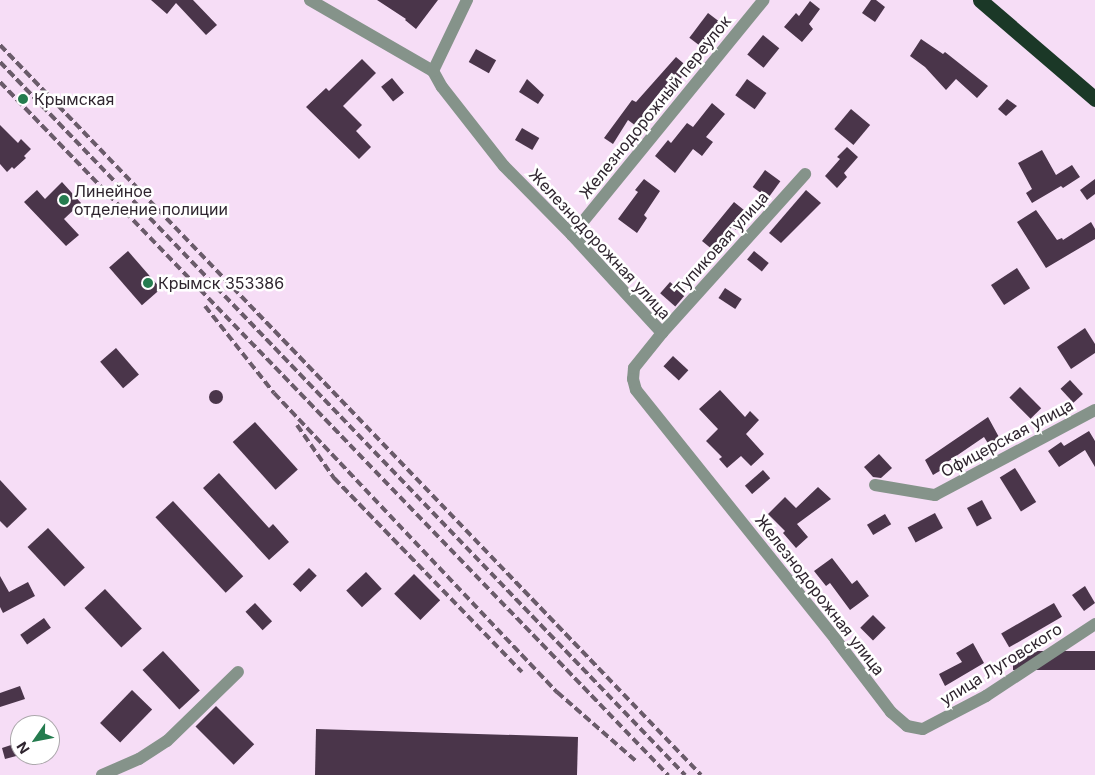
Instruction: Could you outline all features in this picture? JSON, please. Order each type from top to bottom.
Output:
[{"type":"highway","points":[[980,0],[1095,99]]},
{"type":"street","name":"Железнодорожная улица","points":[[310,0],[433,71],[442,87],[504,166],[572,235],[662,333],[634,368],[632,379],[636,390],[836,640],[891,712],[907,726],[923,729]]},
{"type":"street","points":[[433,71],[467,0]]},
{"type":"street","name":"Железнодорожный переулок","points":[[572,235],[764,0]]},
{"type":"street","name":"Тупиковая улица","points":[[662,333],[806,174]]},
{"type":"street","name":"Офицерская улица","points":[[875,484],[936,495],[1095,410]]},
{"type":"street","name":"улица Луговского","points":[[923,729],[986,696],[1095,624]]},
{"type":"street","points":[[102,775],[139,759],[167,741],[238,672]]},
{"type":"building","points":[[151,0],[193,0],[217,25],[206,35],[176,3],[167,14]]},
{"type":"building","points":[[377,0],[438,0],[416,29],[406,19]]},
{"type":"building","points":[[871,0],[876,0],[885,7],[875,22],[862,13]]},
{"type":"building","points":[[810,1],[820,9],[809,24],[813,29],[802,42],[784,27],[796,13],[799,16]]},
{"type":"building","points":[[708,13],[725,26],[706,50],[689,38]]},
{"type":"building","points":[[763,35],[779,48],[764,68],[747,54]]},
{"type":"building","points":[[921,39],[943,54],[945,52],[988,86],[977,98],[956,79],[946,90],[925,67],[910,56]]},
{"type":"building","points":[[476,49],[496,60],[489,73],[469,62]]},
{"type":"building","points":[[676,57],[689,68],[677,83],[675,82],[656,106],[653,104],[636,126],[628,120],[613,144],[604,138],[632,100],[636,102]]},
{"type":"building","points":[[362,59],[376,73],[343,106],[362,125],[356,131],[371,147],[359,159],[306,107],[326,88],[329,91]]},
{"type":"building","points":[[392,78],[404,93],[393,102],[381,87]]},
{"type":"building","points":[[527,79],[544,95],[538,104],[519,92]]},
{"type":"building","points":[[747,79],[766,93],[755,109],[735,95]]},
{"type":"building","points":[[1007,99],[1017,106],[1006,116],[998,109]]},
{"type":"building","points":[[712,103],[725,114],[706,137],[713,142],[702,156],[693,149],[675,173],[655,156],[668,140],[671,143],[687,123],[693,127]]},
{"type":"building","points":[[851,109],[870,125],[853,145],[834,129]]},
{"type":"building","name":"Крымская","points":[[0,125],[18,143],[21,139],[31,149],[24,156],[26,158],[14,169],[12,167],[7,172],[0,164]]},
{"type":"building","points":[[522,128],[539,138],[532,150],[515,140]]},
{"type":"building","points":[[847,147],[858,157],[844,173],[847,177],[837,188],[825,176],[840,159],[837,157]]},
{"type":"building","points":[[1042,150],[1056,175],[1072,165],[1080,177],[1063,188],[1061,186],[1032,203],[1026,193],[1032,189],[1018,163]]},
{"type":"building","points":[[765,170],[780,181],[768,198],[753,187]]},
{"type":"building","points":[[644,179],[660,191],[644,215],[647,218],[637,233],[618,219],[638,192],[635,190]]},
{"type":"building","points":[[1095,179],[1095,194],[1087,200],[1080,190]]},
{"type":"building","points":[[62,182],[81,203],[64,219],[79,235],[66,246],[24,202],[37,190],[45,199]]},
{"type":"building","points":[[806,190],[821,203],[781,243],[769,233]]},
{"type":"building","points":[[734,202],[749,214],[736,230],[732,227],[713,250],[702,241]]},
{"type":"building","points":[[1036,210],[1057,240],[1062,238],[1063,240],[1091,222],[1095,229],[1095,239],[1046,268],[1017,222]]},
{"type":"building","points":[[128,251],[161,289],[142,305],[109,267]]},
{"type":"building","points":[[754,251],[769,263],[762,272],[747,260]]},
{"type":"building","points":[[1017,268],[1030,288],[1004,305],[991,285]]},
{"type":"building","points":[[670,282],[685,295],[675,306],[660,293]]},
{"type":"building","points":[[725,288],[742,299],[735,309],[718,298]]},
{"type":"building","points":[[1085,328],[1095,344],[1095,353],[1071,369],[1057,347]]},
{"type":"building","points":[[116,348],[139,374],[123,388],[100,362]]},
{"type":"building","points":[[673,356],[688,370],[679,381],[663,366]]},
{"type":"building","points":[[1070,380],[1083,394],[1073,403],[1060,389]]},
{"type":"building","points":[[1020,387],[1041,408],[1031,419],[1009,398]]},
{"type":"building","points":[[213,390],[219,390],[223,397],[219,404],[213,404],[209,400],[209,394]]},
{"type":"building","points":[[720,390],[745,417],[750,411],[759,420],[746,434],[764,454],[751,466],[741,456],[727,468],[719,459],[722,457],[706,441],[718,429],[699,409]]},
{"type":"building","points":[[988,417],[1000,439],[989,445],[984,437],[946,463],[948,466],[933,475],[925,460]]},
{"type":"building","points":[[255,422],[298,470],[276,490],[233,442]]},
{"type":"building","points":[[1089,431],[1095,441],[1095,467],[1085,450],[1059,467],[1048,451],[1061,442],[1064,446]]},
{"type":"building","points":[[879,454],[892,468],[881,478],[873,477],[864,467]]},
{"type":"building","points":[[1015,468],[1036,502],[1021,511],[1000,478]]},
{"type":"building","points":[[763,470],[770,478],[752,494],[745,486]]},
{"type":"building","points":[[219,473],[269,528],[273,524],[289,542],[269,560],[203,488]]},
{"type":"building","points":[[0,480],[27,509],[7,528],[0,521]]},
{"type":"building","points":[[818,487],[831,499],[797,524],[808,537],[796,548],[783,533],[785,531],[768,514],[785,497],[796,508]]},
{"type":"building","points":[[982,500],[992,519],[977,527],[967,508]]},
{"type":"building","points":[[173,501],[243,576],[226,593],[155,517]]},
{"type":"building","points":[[935,513],[943,528],[916,543],[908,528]]},
{"type":"building","points":[[885,514],[891,524],[873,535],[867,525]]},
{"type":"building","points":[[48,528],[85,567],[64,587],[28,547]]},
{"type":"building","points":[[832,558],[852,584],[857,580],[869,596],[850,610],[830,583],[826,586],[814,571]]},
{"type":"building","points":[[309,568],[317,576],[301,592],[293,584]]},
{"type":"building","points":[[366,572],[382,589],[362,607],[346,590]]},
{"type":"building","points":[[414,574],[440,600],[420,620],[394,594]]},
{"type":"building","points":[[0,576],[9,592],[28,582],[35,596],[3,613],[0,607]]},
{"type":"building","points":[[1085,586],[1095,603],[1084,611],[1072,595]]},
{"type":"building","points":[[105,589],[142,628],[121,648],[85,608]]},
{"type":"building","points":[[255,603],[272,621],[263,630],[245,612]]},
{"type":"building","points":[[1054,603],[1062,617],[1009,647],[1001,634]]},
{"type":"building","points":[[873,615],[886,628],[873,640],[860,628]]},
{"type":"building","points":[[44,618],[51,628],[27,644],[20,635]]},
{"type":"building","points":[[973,643],[984,663],[945,686],[939,674],[962,662],[956,653]]},
{"type":"building","points":[[163,651],[200,690],[179,710],[143,670]]},
{"type":"building","points":[[1013,651],[1095,651],[1095,670],[1013,670]]},
{"type":"building","points":[[20,686],[25,699],[0,707],[0,693]]},
{"type":"building","points":[[132,690],[152,709],[120,743],[100,723]]},
{"type":"building","points":[[216,706],[254,744],[234,765],[195,727]]},
{"type":"building","points":[[316,729],[578,737],[577,775],[315,775]]},
{"type":"building","points":[[10,745],[10,758],[5,759],[2,748]]},
{"type":"railway","points":[[0,45],[701,775]]},
{"type":"railway","points":[[0,62],[685,775]]},
{"type":"railway","points":[[0,82],[668,775]]},
{"type":"railway","points":[[205,306],[274,393],[557,692],[637,762]]},
{"type":"railway","points":[[297,425],[334,478],[522,672]]},
{"type":"place","name":"Крымская","points":[[23,99]]},
{"type":"place","name":"Линейное отделение полиции","points":[[64,200]]},
{"type":"place","name":"Крымск 353386","points":[[148,283]]}]
